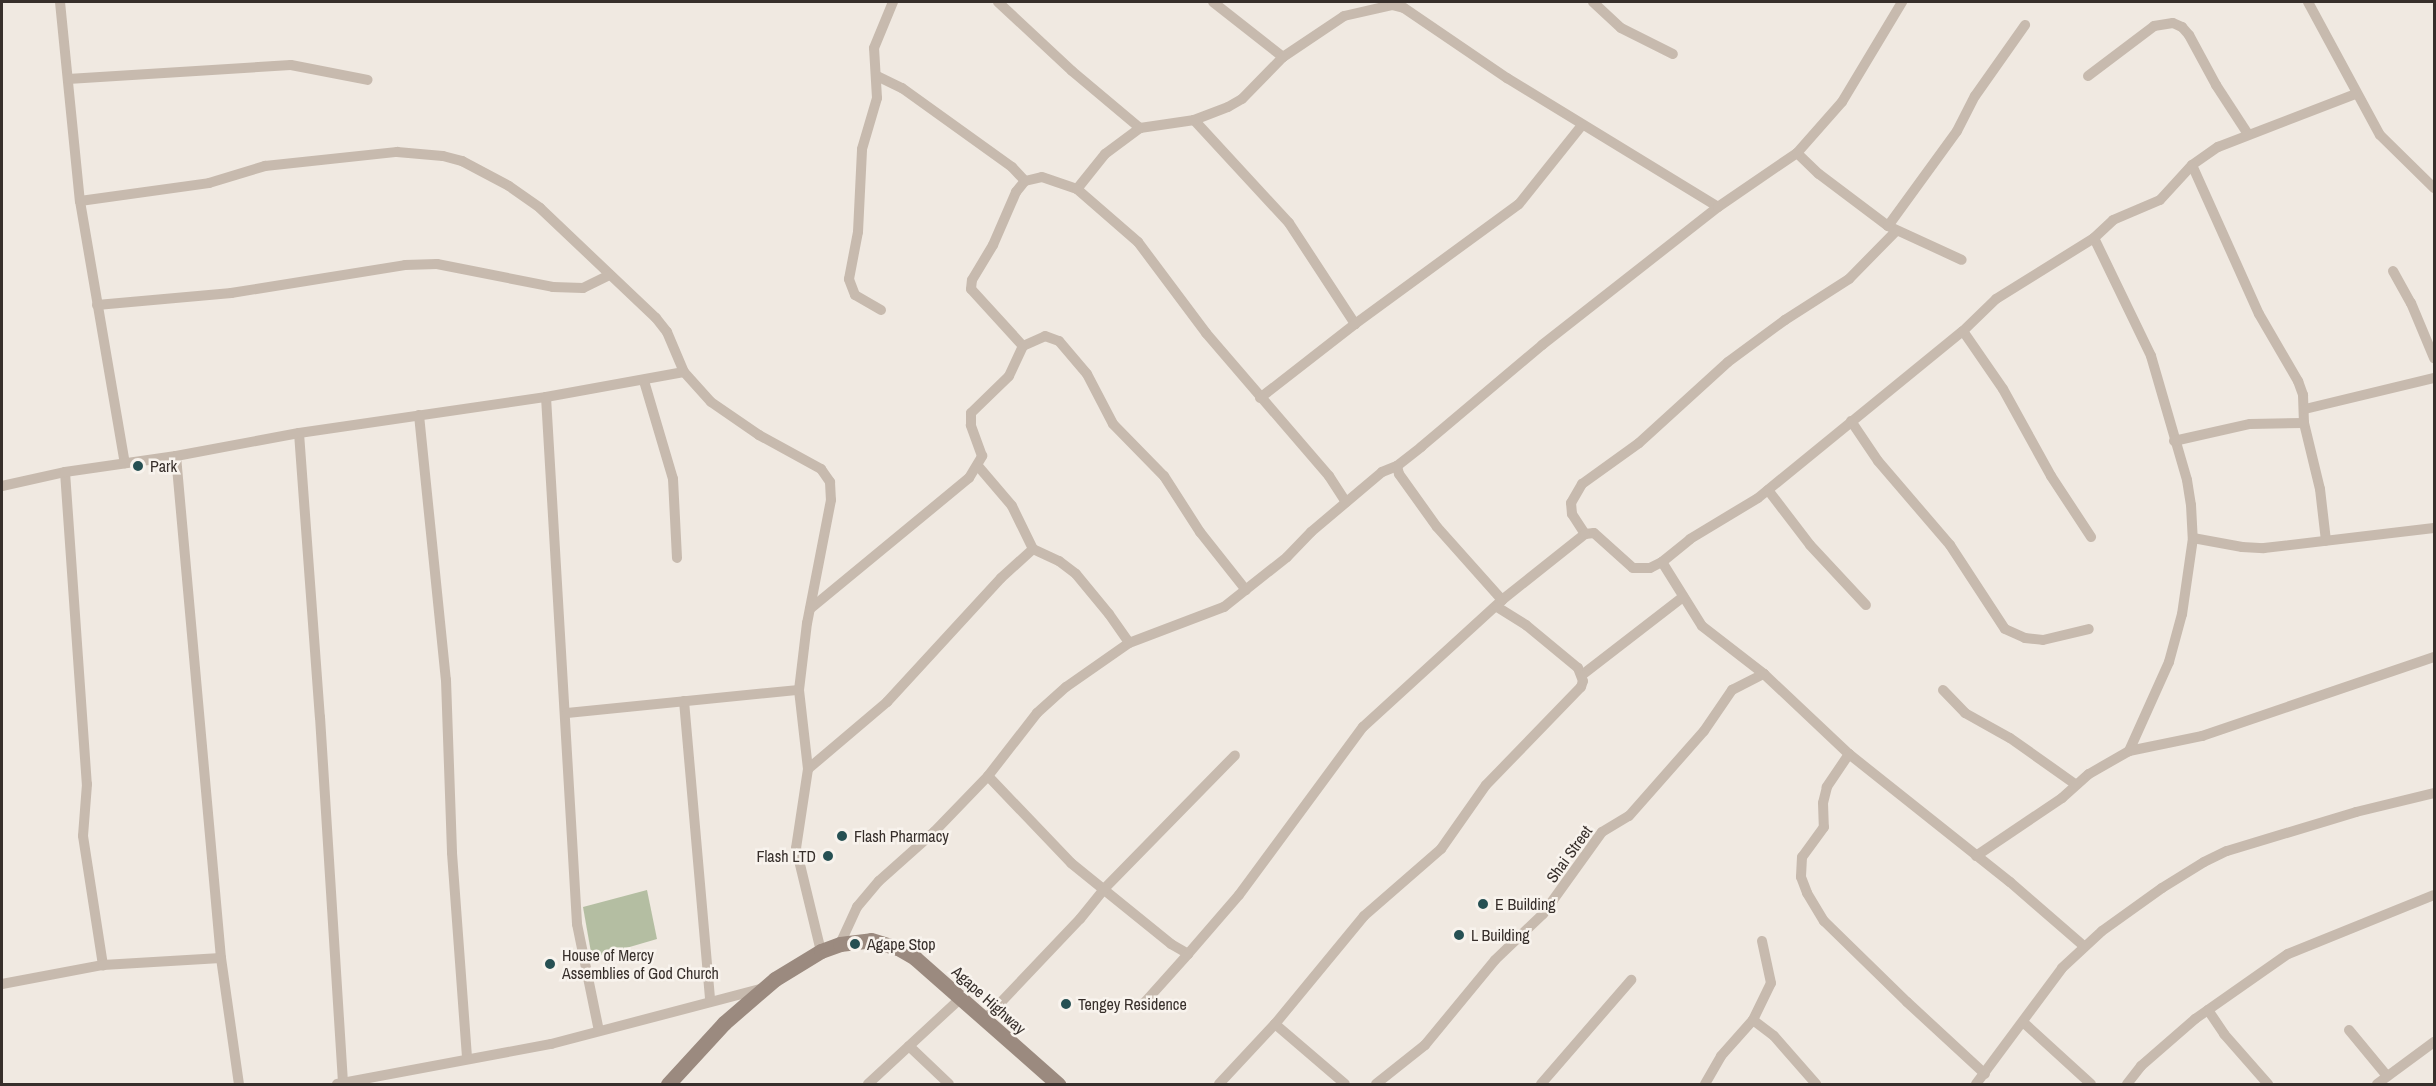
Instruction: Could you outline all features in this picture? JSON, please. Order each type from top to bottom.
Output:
[{"type":"street","points":[[60,2],[80,201],[125,463]]},
{"type":"street","points":[[881,310],[855,295],[849,279],[858,232],[860,165],[876,98],[877,76],[874,48],[893,2]]},
{"type":"street","points":[[998,2],[1072,71],[1140,128]]},
{"type":"street","points":[[1213,2],[1283,57]]},
{"type":"street","points":[[1593,2],[1621,28],[1673,54]]},
{"type":"street","points":[[840,944],[857,906],[879,881],[928,838],[988,776],[1037,713],[1066,687],[1129,643],[1224,607],[1382,472],[1397,466],[1542,345],[1718,207],[1797,153],[1842,102],[1902,2]]},
{"type":"street","points":[[2308,2],[2345,67],[2355,94],[2380,135],[2434,188]]},
{"type":"street","points":[[1077,189],[1105,154],[1140,128],[1194,120],[1242,99],[1283,57],[1344,16],[1393,3],[1404,8],[1507,78],[1718,207]]},
{"type":"street","points":[[2088,76],[2154,26],[2173,23],[2182,27],[2189,35],[2216,85],[2248,134]]},
{"type":"street","points":[[1584,534],[1572,514],[1571,503],[1582,484],[1639,443],[1728,362],[1785,320],[1849,279],[1892,228],[1957,130],[1975,96],[2025,25]]},
{"type":"street","points":[[68,80],[291,65],[368,80]]},
{"type":"street","points":[[877,76],[892,81],[911,94],[1012,167],[1025,181]]},
{"type":"street","points":[[1145,1002],[1234,902],[1363,727],[1499,603],[1584,534],[1594,533],[1633,568],[1650,568],[1662,562],[1690,539],[1768,490],[1963,331],[1996,299],[2094,238],[2113,220],[2160,200],[2192,165],[2218,147],[2355,94]]},
{"type":"street","points":[[1194,120],[1289,223],[1355,324]]},
{"type":"street","points":[[1260,398],[1355,324],[1519,204],[1544,177],[1582,125]]},
{"type":"street","points":[[80,201],[209,183],[265,166],[397,152],[427,154],[462,161],[524,196],[559,225],[667,332],[684,372],[711,402],[735,420],[812,463],[828,476],[831,500],[810,609],[799,690],[808,769],[796,848],[820,951]]},
{"type":"street","points":[[1797,153],[1819,174],[1892,228],[1962,260]]},
{"type":"street","points":[[2192,165],[2259,314],[2298,381],[2305,409],[2304,423],[2320,489],[2326,541]]},
{"type":"street","points":[[1025,181],[1050,178],[1077,189],[1138,242],[1206,333],[1329,476],[1346,502]]},
{"type":"street","points":[[1023,346],[970,289],[972,280],[993,245],[1006,212],[1025,181]]},
{"type":"street","points":[[2094,238],[2151,356],[2188,488],[2193,538],[2182,614],[2169,662],[2129,751]]},
{"type":"street","points":[[97,305],[220,295],[405,265],[437,264],[553,287],[583,288],[610,275]]},
{"type":"street","points":[[2393,271],[2411,303],[2434,358]]},
{"type":"street","points":[[1963,331],[2003,389],[2051,476],[2091,537]]},
{"type":"street","points":[[810,609],[960,487],[978,466],[982,456],[970,425],[971,413],[1009,376],[1023,346],[1045,336],[1059,341],[1088,374],[1113,424],[1164,476],[1200,532],[1246,590]]},
{"type":"street","points":[[2,486],[65,472],[176,456],[299,433],[546,397],[684,372]]},
{"type":"street","points":[[2305,409],[2434,378]]},
{"type":"street","points":[[644,381],[673,479],[677,558]]},
{"type":"street","points":[[546,397],[567,713],[577,924],[599,1031]]},
{"type":"street","points":[[418,416],[446,680],[452,853],[467,1058]]},
{"type":"street","points":[[1851,421],[1878,461],[1944,537],[2005,629],[2025,638],[2043,640],[2089,629]]},
{"type":"street","points":[[2174,441],[2250,424],[2304,423]]},
{"type":"street","points":[[299,433],[320,705],[340,1084],[467,1058],[551,1044],[763,988]]},
{"type":"street","points":[[176,456],[221,958],[239,1084]]},
{"type":"street","points":[[978,466],[1012,506],[1033,549],[1059,561],[1076,574],[1110,614],[1129,643]]},
{"type":"street","points":[[1219,1084],[1275,1024],[1364,916],[1441,849],[1486,785],[1581,687],[1582,675],[1578,668],[1499,603],[1437,527],[1399,474],[1397,466]]},
{"type":"street","points":[[65,472],[87,784],[83,836],[104,965]]},
{"type":"street","points":[[1768,490],[1810,545],[1866,604]]},
{"type":"street","points":[[2193,538],[2242,547],[2264,548],[2434,528]]},
{"type":"street","points":[[808,769],[887,702],[1001,578],[1033,549]]},
{"type":"street","points":[[1662,562],[1702,626],[1764,674],[1849,754],[1976,855],[2084,946]]},
{"type":"street","points":[[1582,675],[1683,597]]},
{"type":"street","points":[[1976,855],[2062,798],[2075,784],[2129,751],[2202,736],[2434,657]]},
{"type":"street","name":"Shai Street","points":[[1376,1084],[1425,1045],[1495,960],[1543,914],[1602,832],[1629,816],[1704,731],[1732,690],[1764,674]]},
{"type":"street","points":[[567,713],[799,690]]},
{"type":"street","points":[[1942,690],[1965,712],[2010,738],[2075,784]]},
{"type":"street","points":[[684,701],[710,1001]]},
{"type":"street","points":[[1849,754],[1827,787],[1822,803],[1824,826],[1802,856],[1801,877],[1807,893],[1824,921],[1985,1074]]},
{"type":"street","points":[[985,1019],[1080,919],[1104,889],[1235,755]]},
{"type":"street","points":[[988,776],[1071,863],[1171,944],[1188,954]]},
{"type":"street","points":[[1976,1084],[2062,968],[2084,946],[2162,888],[2204,862],[2227,851],[2356,812],[2434,793]]},
{"type":"street","points":[[2127,1084],[2141,1066],[2208,1010],[2288,954],[2434,895]]},
{"type":"street","name":"Agape Highway","points":[[668,1084],[724,1023],[763,988],[820,951],[840,944],[872,940],[898,948],[915,958],[1058,1084]]},
{"type":"street","points":[[1705,1084],[1721,1056],[1753,1020],[1771,983],[1762,941]]},
{"type":"street","points":[[2,984],[104,965],[221,958]]},
{"type":"street","points":[[1541,1084],[1631,980]]},
{"type":"street","points":[[868,1084],[961,998]]},
{"type":"street","points":[[2208,1010],[2243,1058],[2268,1084]]},
{"type":"street","points":[[1753,1020],[1765,1027],[1816,1084]]},
{"type":"street","points":[[2023,1022],[2091,1084]]},
{"type":"street","points":[[1275,1024],[1345,1084]]},
{"type":"street","points":[[2349,1030],[2387,1076]]},
{"type":"street","points":[[2377,1084],[2434,1042]]},
{"type":"street","points":[[909,1046],[949,1084]]},
{"type":"street","points":[[390,1073],[393,1084]]},
{"type":"green space","points":[[647,890],[657,939],[592,958],[583,907]]},
{"type":"place","name":"Park","points":[[138,466]]},
{"type":"place","name":"Flash Pharmacy","points":[[842,836]]},
{"type":"place","name":"Flash LTD","points":[[828,856]]},
{"type":"place","name":"E Building","points":[[1483,904]]},
{"type":"place","name":"L Building","points":[[1459,935]]},
{"type":"place","name":"Agape Stop","points":[[855,944]]},
{"type":"place","name":"House of Mercy Assemblies of God Church","points":[[550,964]]},
{"type":"place","name":"Tengey Residence","points":[[1066,1004]]}]
